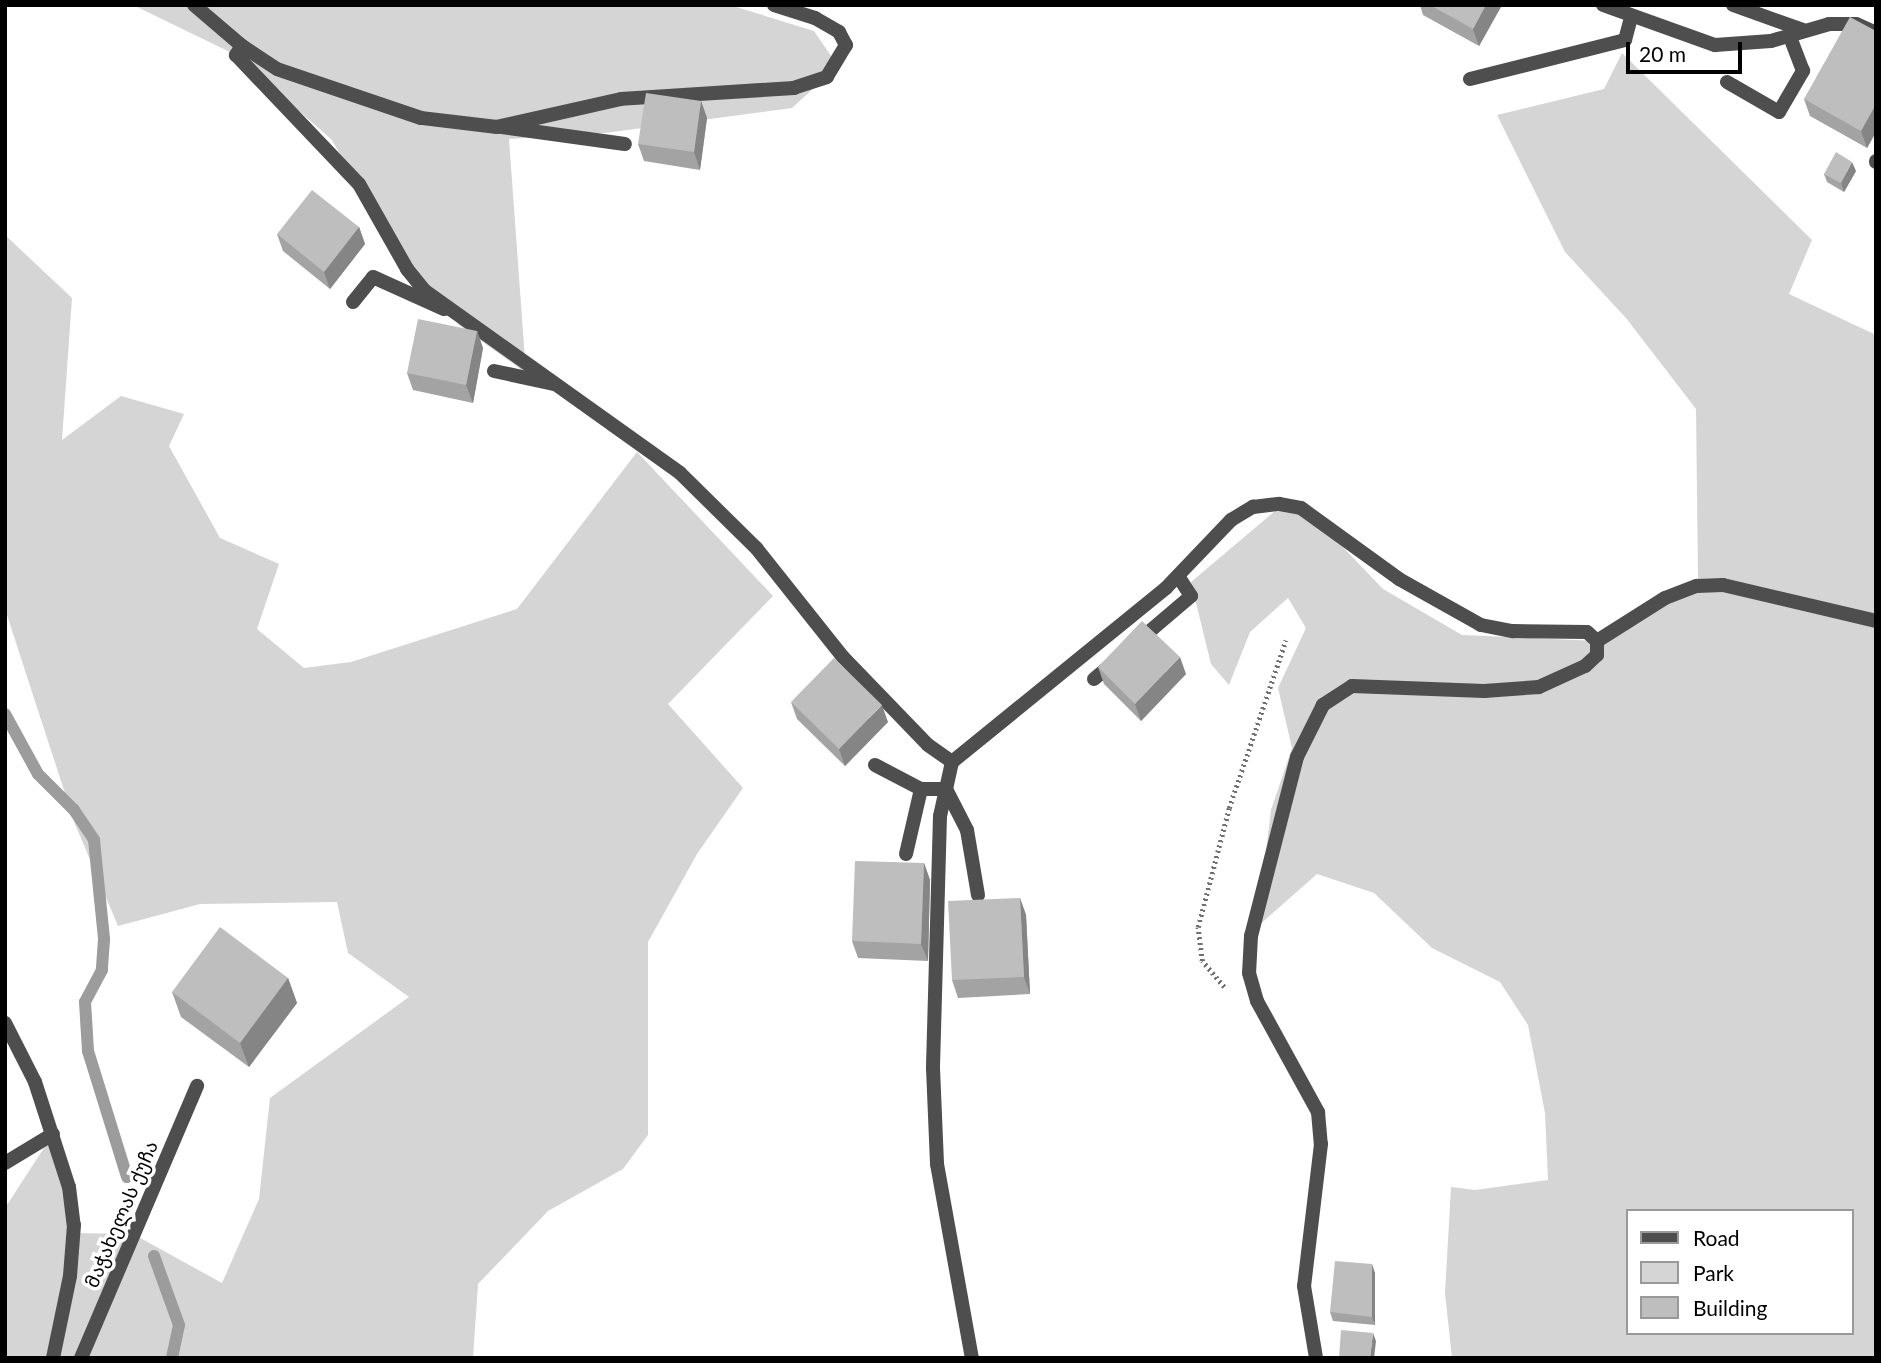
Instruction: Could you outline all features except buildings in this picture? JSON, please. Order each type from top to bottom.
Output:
[{"type":"street","points":[[194,5],[242,46],[277,69],[374,104],[460,126],[497,127],[625,144]]},
{"type":"street","points":[[497,127],[621,99],[794,88],[827,77],[838,66],[846,45],[839,32],[815,18],[774,5]]},
{"type":"street","points":[[1604,5],[1631,18],[1715,45],[1771,41],[1829,24],[1856,24],[1876,33]]},
{"type":"street","points":[[1733,5],[1796,32]]},
{"type":"street","points":[[1470,79],[1625,40],[1631,18]]},
{"type":"street","points":[[1727,82],[1779,112],[1803,71],[1796,32]]},
{"type":"street","points":[[242,46],[236,55],[359,184],[407,270],[447,311]]},
{"type":"street","points":[[353,302],[373,277],[447,311],[631,435],[719,509],[843,657],[928,745],[952,762]]},
{"type":"street","points":[[494,371],[560,385]]},
{"type":"street","points":[[972,1358],[936,1150],[933,1069],[940,817],[952,762],[1178,576],[1231,520],[1253,507],[1279,504],[1301,508],[1390,573],[1481,625],[1513,631],[1587,632],[1597,641],[1597,655],[1585,666],[1539,687],[1484,691],[1352,686],[1323,705],[1297,757],[1251,936],[1249,973],[1257,1001],[1318,1112],[1321,1144],[1304,1286],[1316,1358]]},
{"type":"street","points":[[1094,679],[1191,596],[1178,576]]},
{"type":"street","points":[[1597,641],[1665,598],[1697,586],[1723,585],[1876,621]]},
{"type":"street","points":[[876,765],[921,789],[946,789]]},
{"type":"street","points":[[906,854],[921,789]]},
{"type":"street","points":[[946,789],[967,830],[978,895]]},
{"type":"street","name":"მაჭახელას ქუჩა","points":[[5,1023],[35,1082],[69,1187],[74,1225],[70,1276],[53,1358]]},
{"type":"street","name":"მაჭახელას ქუჩა","points":[[81,1358],[197,1086]]},
{"type":"street","points":[[5,1163],[53,1134]]},
{"type":"path","points":[[1257,1001],[1219,985],[1202,961],[1198,927],[1229,808],[1286,640]]},
{"type":"green space","points":[[133,5],[730,5],[814,31],[838,66],[792,108],[605,133],[509,139],[526,373],[459,325],[400,261],[332,140],[236,55]]},
{"type":"green space","points":[[1622,53],[1812,240],[1789,294],[1876,335],[1876,1358],[1452,1358],[1445,1293],[1451,1187],[1475,1190],[1548,1180],[1545,1113],[1528,1025],[1500,982],[1432,948],[1374,893],[1317,874],[1257,927],[1271,810],[1292,748],[1278,688],[1306,628],[1288,598],[1250,632],[1229,685],[1211,664],[1191,582],[1275,511],[1313,516],[1383,589],[1462,635],[1597,641],[1698,580],[1696,409],[1626,318],[1565,252],[1497,115],[1604,89]]},
{"type":"green space","points":[[5,235],[72,298],[62,440],[121,396],[184,414],[169,446],[220,538],[279,564],[257,629],[304,668],[351,662],[517,609],[637,452],[773,596],[668,704],[743,788],[697,854],[648,942],[648,1135],[623,1169],[548,1211],[478,1284],[473,1358],[5,1358],[5,1208],[53,1134],[72,1233],[133,1234],[222,1283],[259,1199],[270,1098],[409,997],[348,953],[337,902],[200,904],[118,926],[75,824],[5,609]]},
{"type":"waterway","points":[[5,714],[38,774],[74,810],[94,840],[104,939],[102,970],[85,1002],[88,1051],[127,1177]]},
{"type":"waterway","points":[[154,1256],[179,1325],[172,1358]]}]
